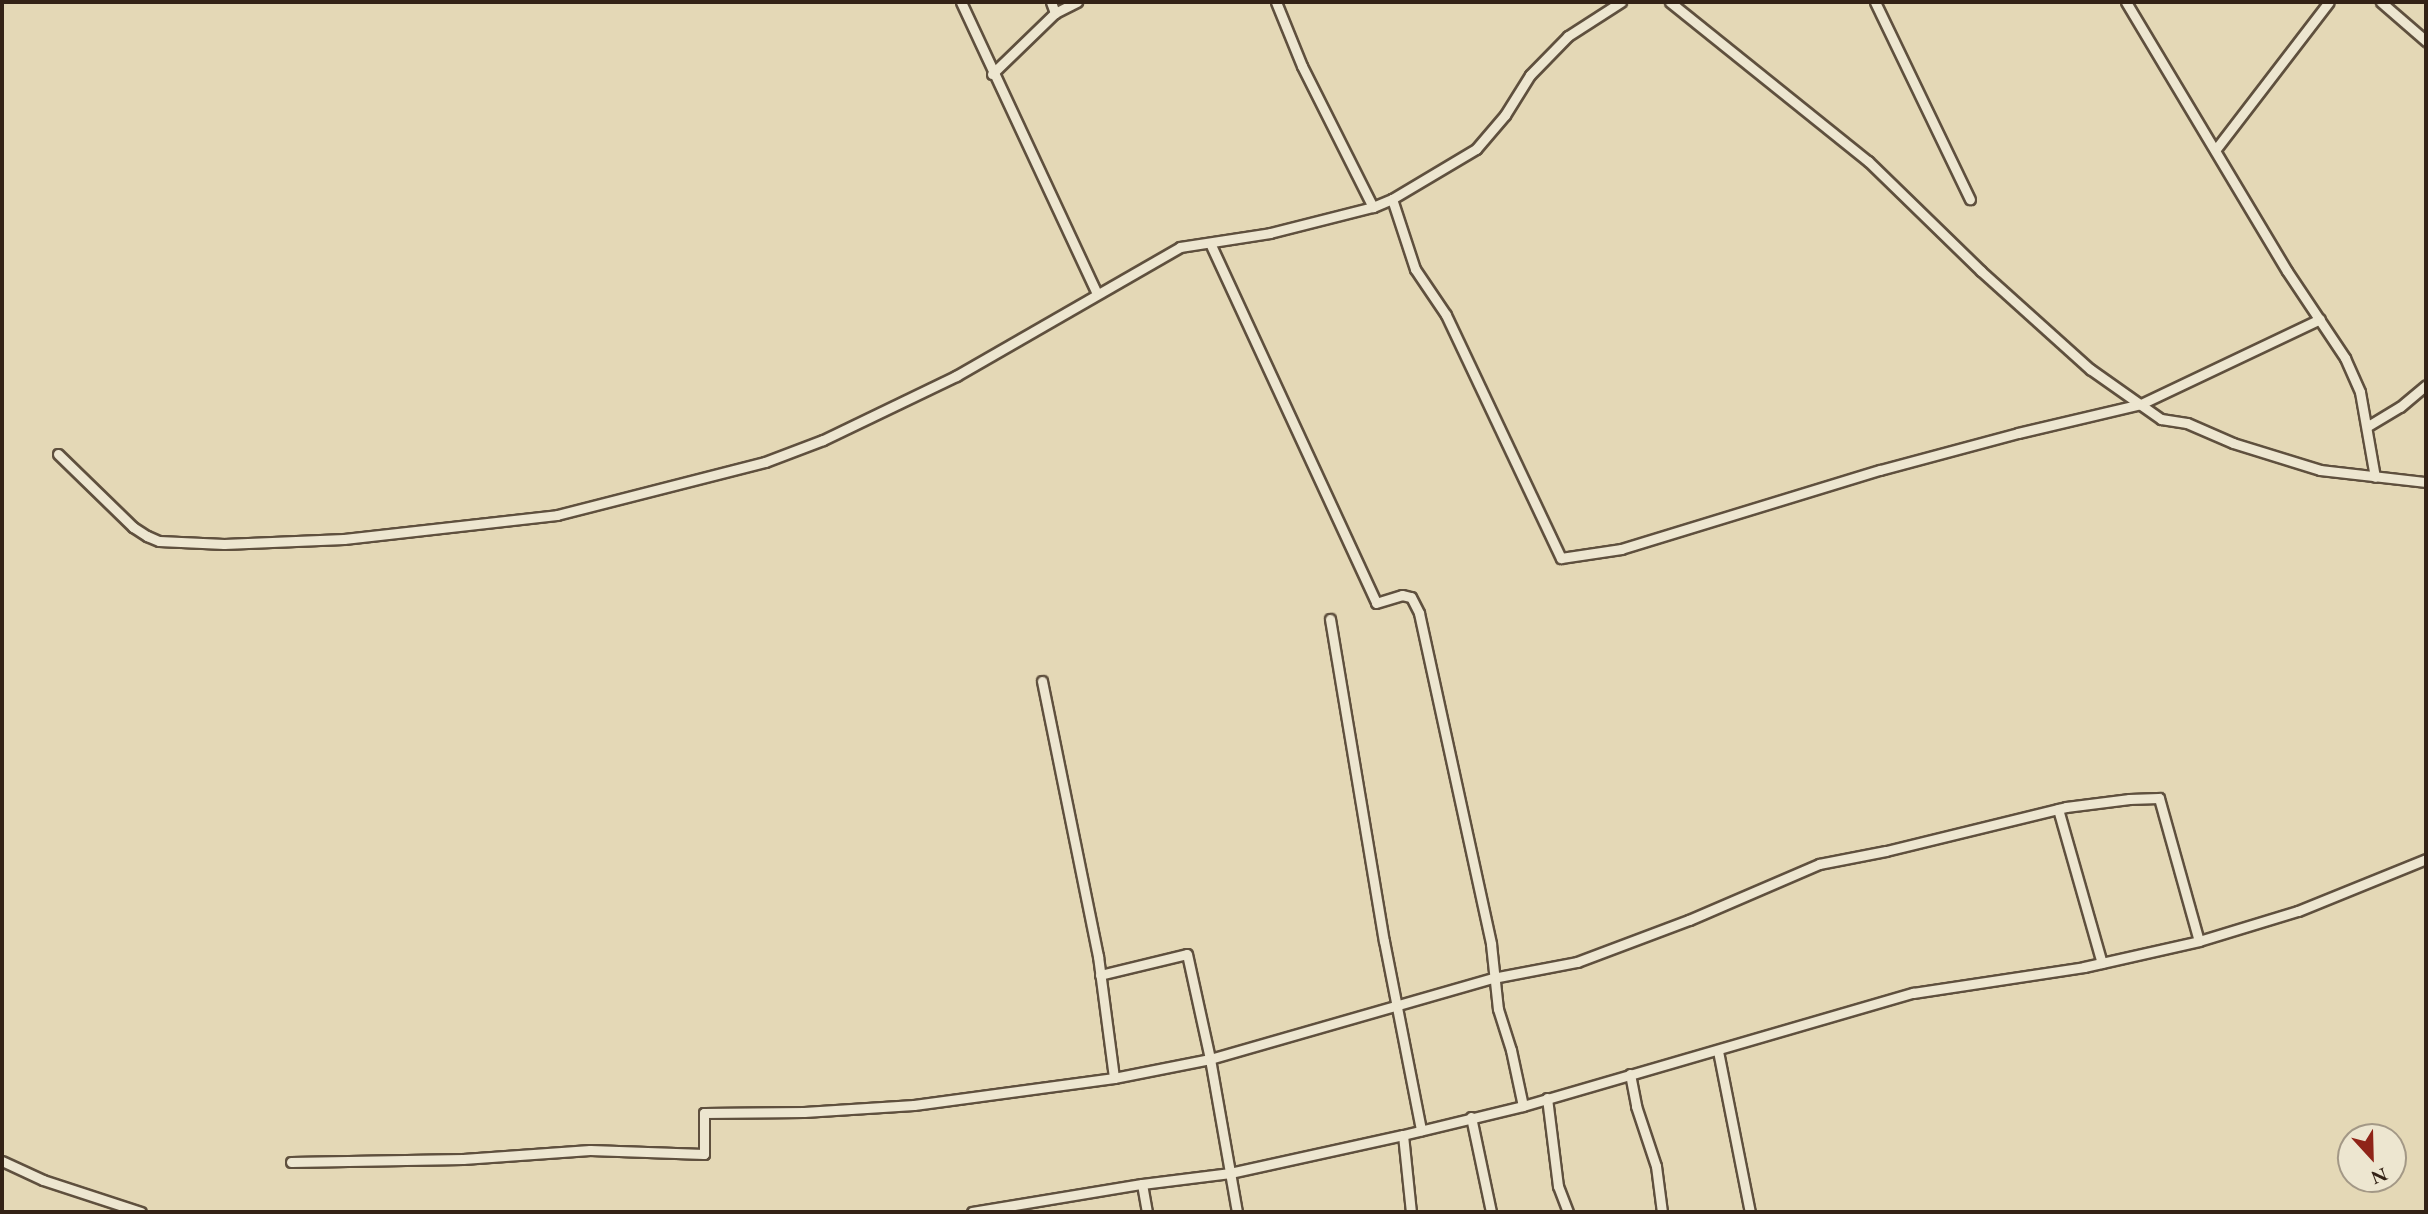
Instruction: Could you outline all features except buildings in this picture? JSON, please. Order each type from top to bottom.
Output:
[{"type":"street","points":[[961,2],[992,74],[1097,294]]},
{"type":"street","points":[[1051,2],[1055,13]]},
{"type":"street","points":[[992,74],[1055,13],[1077,2]]},
{"type":"street","points":[[1276,2],[1302,66],[1373,207]]},
{"type":"street","points":[[58,454],[133,527],[159,541],[224,544],[304,541],[557,515],[765,462],[823,440],[956,376],[1180,247],[1270,233],[1373,207],[1392,199],[1476,149],[1505,115],[1530,75],[1568,36],[1621,2]]},
{"type":"street","points":[[1670,2],[1805,107],[1868,161],[2044,329],[2090,369],[2161,419],[2187,423],[2233,443],[2309,467],[2426,482]]},
{"type":"street","points":[[1875,2],[1970,199]]},
{"type":"street","points":[[2126,2],[2287,271],[2345,358],[2360,392],[2375,477]]},
{"type":"street","points":[[2216,149],[2329,2]]},
{"type":"street","points":[[2381,2],[2426,41]]},
{"type":"street","points":[[1392,199],[1415,269],[1446,315],[1561,558],[1621,549],[1881,470],[2141,404],[2320,318]]},
{"type":"street","points":[[1210,243],[1376,603],[1402,594],[1410,597],[1419,613],[1491,944],[1498,1009],[1511,1050],[1523,1106]]},
{"type":"street","points":[[2368,426],[2400,407],[2426,385]]},
{"type":"street","points":[[1330,619],[1396,1006],[1422,1129]]},
{"type":"street","points":[[1042,681],[1100,975],[1114,1078]]},
{"type":"street","points":[[291,1162],[463,1159],[590,1150],[704,1154],[704,1113],[804,1112],[914,1105],[1114,1078],[1210,1059],[1493,978],[1577,962],[1689,920],[1819,864],[2058,809],[2112,801],[2159,798],[2199,942]]},
{"type":"street","points":[[2058,809],[2102,963]]},
{"type":"street","points":[[972,1212],[1142,1184],[1230,1173],[1404,1135],[1523,1106],[1913,993],[2102,963],[2199,942],[2298,911],[2426,859]]},
{"type":"street","points":[[1100,975],[1187,954],[1210,1059],[1237,1212]]},
{"type":"street","points":[[1718,1051],[1750,1212]]},
{"type":"street","points":[[1630,1074],[1636,1107],[1656,1166],[1662,1212]]},
{"type":"street","points":[[1547,1098],[1558,1186],[1568,1212]]},
{"type":"street","points":[[1471,1117],[1490,1212]]},
{"type":"street","points":[[1404,1135],[1411,1212]]},
{"type":"street","points":[[2,1161],[43,1180],[141,1212]]},
{"type":"street","points":[[1142,1184],[1147,1212]]}]
